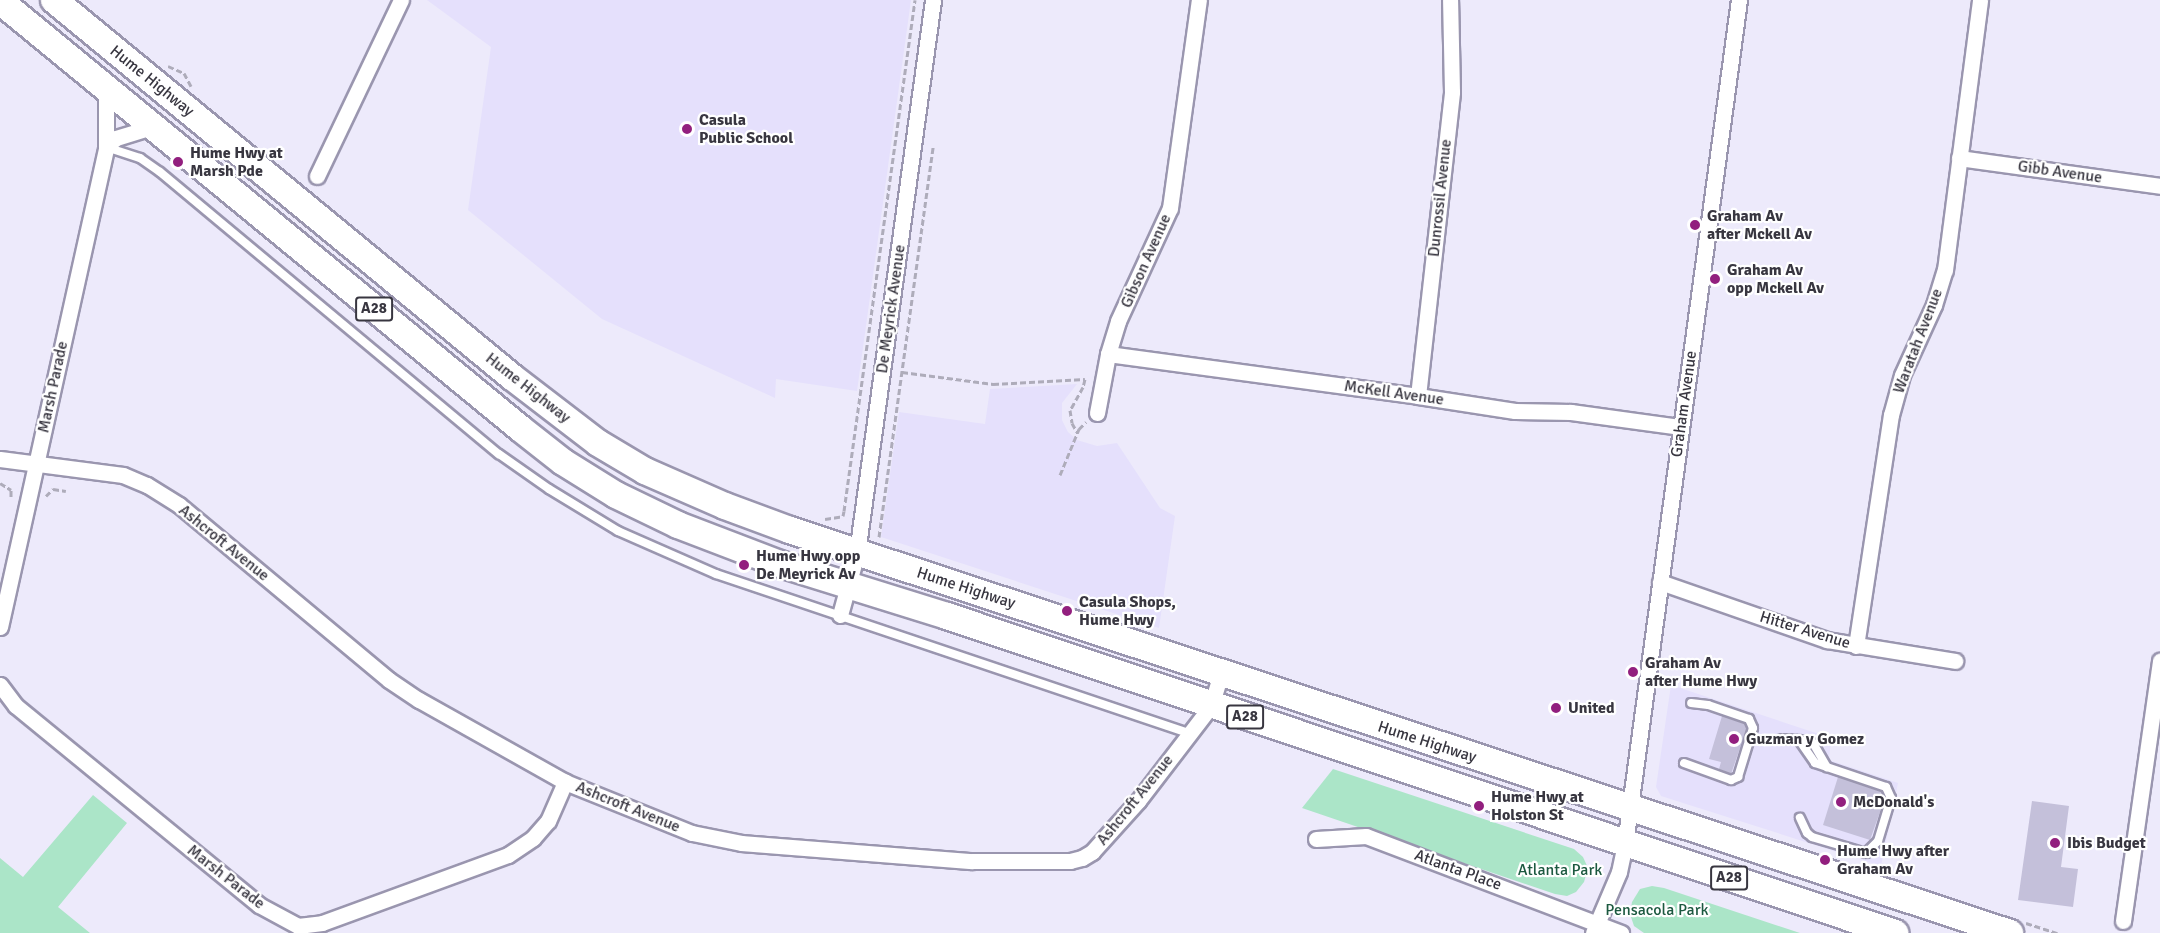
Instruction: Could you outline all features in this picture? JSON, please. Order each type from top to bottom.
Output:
[{"type":"highway","name":"Hume Highway","points":[[0,0],[563,462],[616,495],[678,525],[850,587],[1895,933]]},
{"type":"highway","name":"Hume Highway","points":[[54,0],[512,377],[598,443],[645,471],[724,507],[857,553],[2010,933]]},
{"type":"street","points":[[317,176],[401,0]]},
{"type":"street","name":"De Meyrick Avenue","points":[[840,615],[850,587],[857,553],[933,0]]},
{"type":"street","name":"Gibson Avenue","points":[[1097,413],[1108,354],[1118,321],[1170,208],[1199,0]]},
{"type":"street","name":"Dunrossil Avenue","points":[[1418,396],[1452,92],[1450,0]]},
{"type":"street","name":"Graham Avenue","points":[[1595,928],[1619,872],[1625,844],[1739,0]]},
{"type":"street","name":"Waratah Avenue","points":[[1856,646],[1891,415],[1902,375],[1934,305],[1945,270],[1980,0]]},
{"type":"street","name":"Marsh Parade","points":[[0,627],[106,147],[106,88]]},
{"type":"street","points":[[106,147],[116,138],[152,127]]},
{"type":"street","name":"Gibb Avenue","points":[[1959,158],[2160,186]]},
{"type":"street","name":"McKell Avenue","points":[[1108,354],[1515,411],[1571,412],[1681,427]]},
{"type":"street","name":"Ashcroft Avenue","points":[[0,459],[123,475],[147,485],[179,505],[389,680],[419,700],[565,782],[692,832],[741,843],[972,861],[1070,861],[1092,852],[1138,801],[1211,706],[1221,673]]},
{"type":"street","name":"Hitter Avenue","points":[[1660,582],[1827,640],[1954,661]]},
{"type":"street","points":[[2123,921],[2160,661]]},
{"type":"street","name":"Marsh Parade","points":[[0,685],[16,706],[259,905],[298,926],[322,923],[508,855],[533,838],[548,821],[565,782]]},
{"type":"street","name":"Atlanta Place","points":[[1316,839],[1366,836],[1595,928],[1621,933]]},
{"type":"lane","points":[[106,147],[140,158],[160,172],[499,454],[549,489],[618,531],[683,561],[1188,733]]},
{"type":"lane","points":[[1684,764],[1731,780],[1738,777],[1752,728],[1749,719],[1708,705],[1690,703]]},
{"type":"lane","points":[[1782,739],[1799,740],[1815,763],[1889,791],[1891,798],[1878,841],[1872,850],[1866,853],[1812,837],[1807,833],[1800,818]]},
{"type":"path","name":"De Meyrick Avenue","points":[[820,519],[843,516],[915,0]]},
{"type":"path","points":[[159,63],[184,73],[195,93]]},
{"type":"path","points":[[879,538],[933,147]]},
{"type":"path","points":[[902,372],[993,384],[1084,380],[1083,387],[1070,410],[1072,423],[1077,432]]},
{"type":"path","points":[[1060,475],[1077,432],[1097,413]]},
{"type":"path","points":[[0,483],[11,490],[11,497]]},
{"type":"path","points":[[43,503],[47,493],[53,489],[66,491]]},
{"type":"shaded area","name":"Casula Public School","points":[[427,0],[911,0],[857,391],[776,379],[775,398],[602,319],[468,210],[491,47]]},
{"type":"shaded area","points":[[1077,384],[1062,403],[1062,420],[1068,432],[1077,440],[1097,446],[1117,443],[1160,508],[1175,516],[1159,628],[881,537],[899,412],[985,424],[990,389]]},
{"type":"shaded area","points":[[1671,685],[1831,738],[1829,760],[1898,783],[1881,866],[1661,796],[1656,787]]},
{"type":"green space","name":"Atlanta Park","points":[[1333,769],[1574,849],[1583,857],[1588,868],[1584,882],[1576,892],[1567,896],[1555,894],[1302,808]]},
{"type":"green space","points":[[93,795],[127,823],[58,907],[90,933],[0,933],[0,858],[23,877]]},
{"type":"green space","name":"Pensacola Park","points":[[1652,886],[1800,933],[1644,933],[1634,926],[1630,914],[1632,902],[1640,889]]},
{"type":"building","points":[[1722,716],[1745,724],[1747,728],[1731,774],[1719,769],[1721,762],[1709,759]]},
{"type":"building","points":[[1838,777],[1882,792],[1885,798],[1870,840],[1823,825]]},
{"type":"building","points":[[2032,801],[2069,806],[2061,867],[2078,869],[2073,907],[2018,900]]},
{"type":"place","name":"Casula Public School","points":[[687,129]]},
{"type":"place","name":"Hume Hwy at Marsh Pde","points":[[178,162]]},
{"type":"place","name":"Graham Av after Mckell Av","points":[[1695,225]]},
{"type":"place","name":"Graham Av opp Mckell Av","points":[[1715,279]]},
{"type":"place","name":"Hume Hwy opp De Meyrick Av","points":[[744,565]]},
{"type":"place","name":"Casula Shops, Hume Hwy","points":[[1067,611]]},
{"type":"place","name":"Graham Av after Hume Hwy","points":[[1633,672]]},
{"type":"place","name":"United","points":[[1556,708]]},
{"type":"place","name":"Guzman y Gomez","points":[[1734,739]]},
{"type":"place","name":"McDonald's","points":[[1841,802]]},
{"type":"place","name":"Hume Hwy at Holston St","points":[[1479,806]]},
{"type":"place","name":"Ibis Budget","points":[[2055,843]]},
{"type":"place","name":"Hume Hwy after Graham Av","points":[[1825,860]]}]
